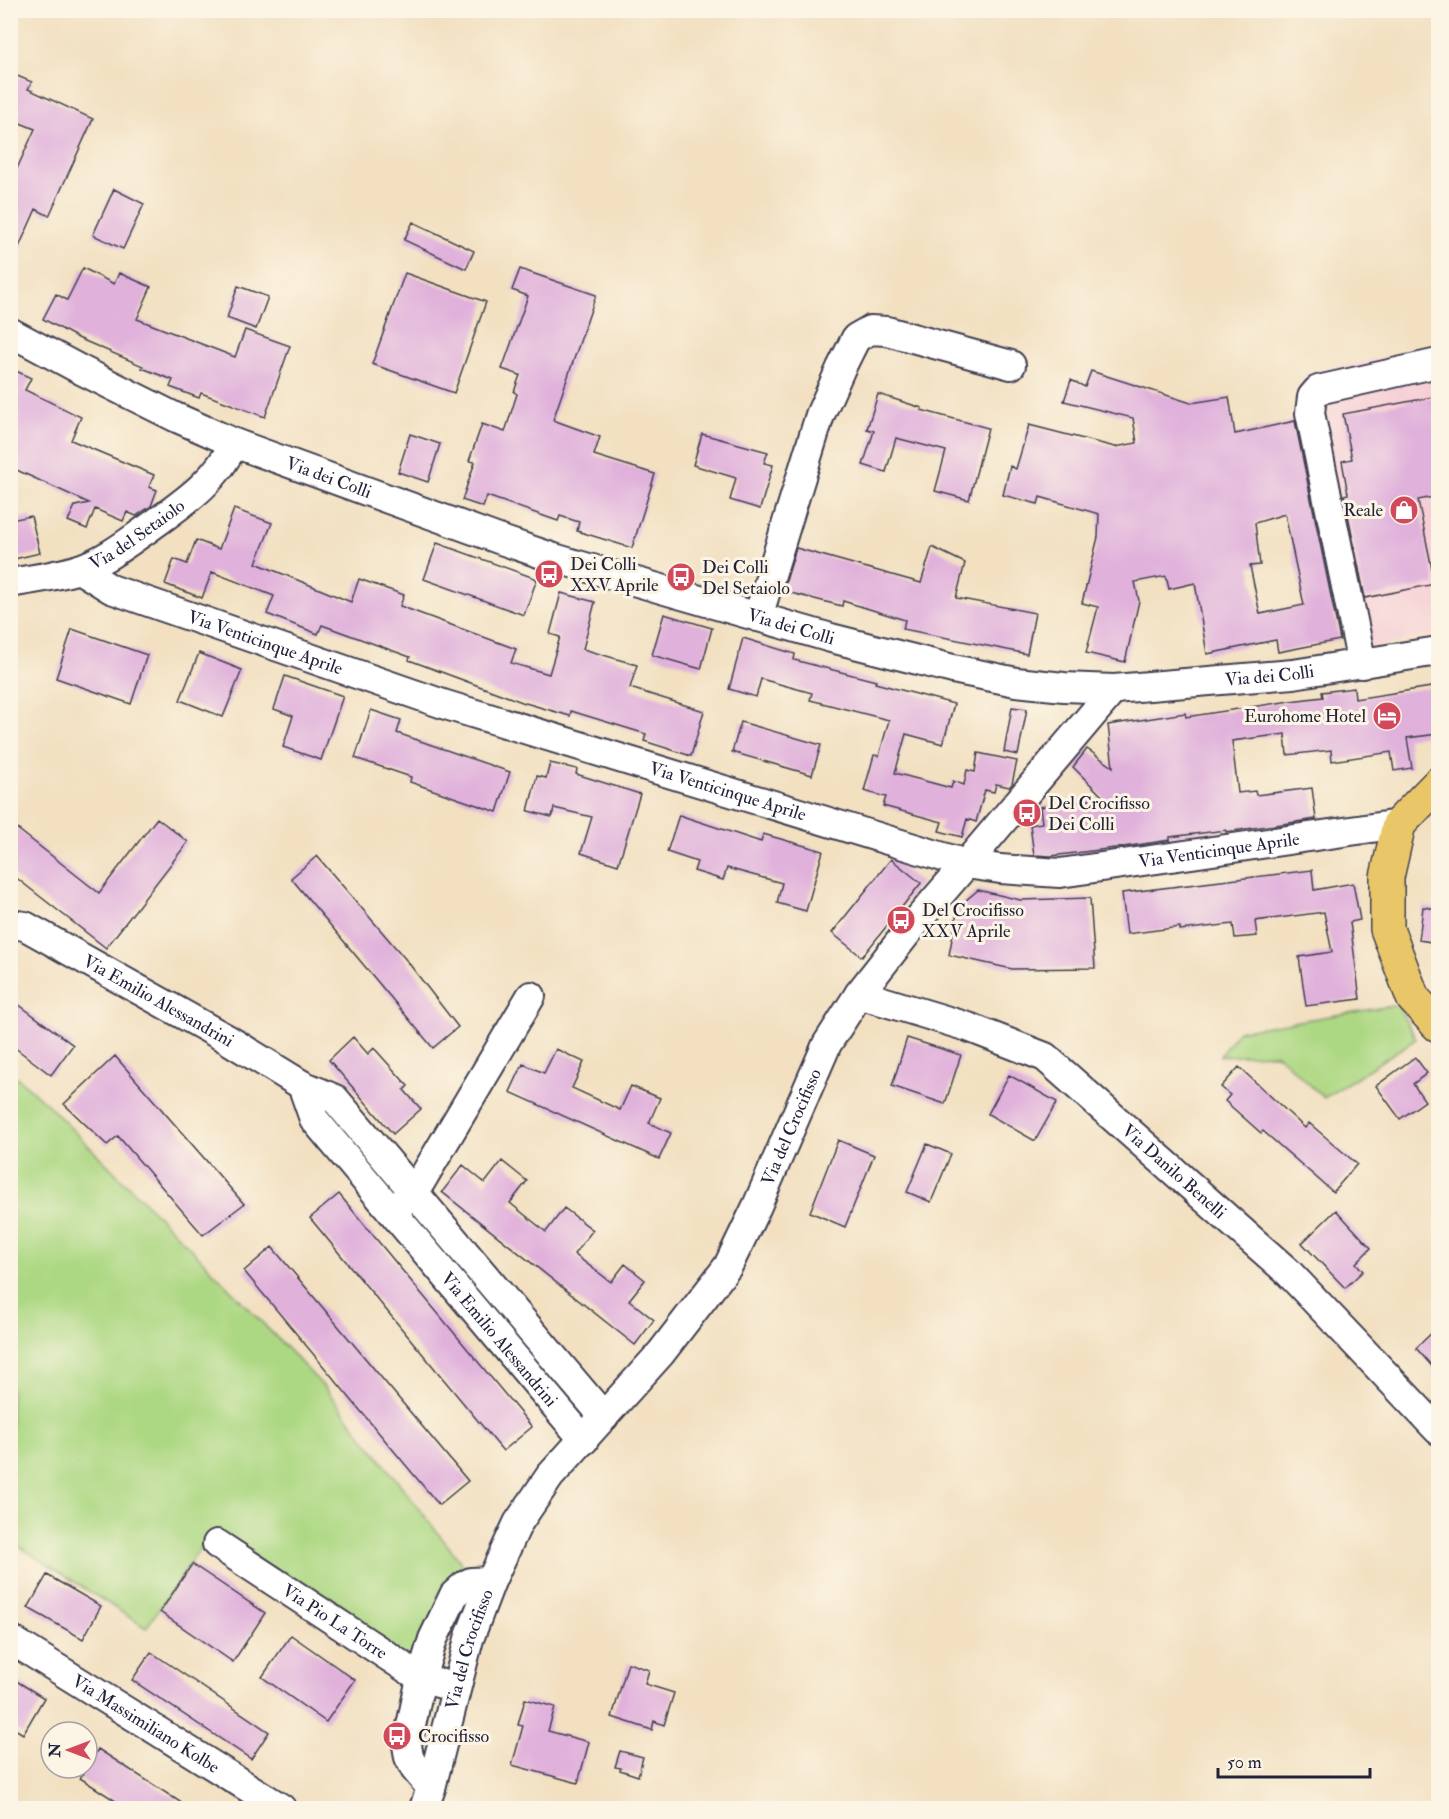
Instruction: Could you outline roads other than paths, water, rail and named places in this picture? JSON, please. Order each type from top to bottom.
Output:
[{"type":"main road","points":[[1438,784],[1399,824],[1387,877],[1387,929],[1413,998],[1438,1025]]},
{"type":"street","points":[[758,617],[820,415],[856,338],[870,330],[887,331],[1011,365]]},
{"type":"street","name":"Via dei Colli","points":[[10,332],[154,406],[234,443],[504,542],[842,641],[953,669],[1016,682],[1114,689],[1293,674],[1438,651]]},
{"type":"street","points":[[1362,664],[1354,614],[1310,413],[1312,397],[1318,390],[1438,363]]},
{"type":"street","name":"Via del Setaiolo","points":[[10,583],[79,569],[109,557],[196,494],[230,453],[234,443]]},
{"type":"street","name":"Via Venticinque Aprile","points":[[79,569],[111,590],[446,705],[966,864],[1060,873],[1399,824]]},
{"type":"street","name":"Via del Crocifisso","points":[[427,1798],[469,1639],[491,1581],[518,1522],[550,1476],[661,1353],[728,1266],[757,1206],[827,1044],[859,994],[910,928],[1114,689]]},
{"type":"street","name":"Via Emilio Alessandrini","points":[[10,924],[25,926],[302,1085],[335,1099],[604,1418]]},
{"type":"street","name":"Via Danilo Benelli","points":[[859,994],[968,1028],[1045,1057],[1289,1273],[1438,1430]]},
{"type":"street","points":[[391,1211],[414,1193],[531,996]]},
{"type":"street","name":"Via Emilio Alessandrini","points":[[302,1085],[314,1119],[584,1440]]},
{"type":"street","name":"Via Pio La Torre","points":[[217,1544],[421,1678],[456,1688]]},
{"type":"street","name":"Via del Crocifisso","points":[[427,1798],[409,1757],[407,1745],[421,1678],[433,1639],[454,1595],[471,1582],[491,1581]]},
{"type":"street","name":"Via Massimiliano Kolbe","points":[[10,1639],[281,1809]]},
{"type":"place","name":"Reale","points":[[1404,510]]},
{"type":"place","name":"Dei Colli XXV Aprile","points":[[549,574]]},
{"type":"place","name":"Dei Colli Del Setaiolo","points":[[681,577]]},
{"type":"place","name":"Eurohome Hotel","points":[[1387,716]]},
{"type":"place","name":"Del Crocifisso Dei Colli","points":[[1027,813]]},
{"type":"place","name":"Del Crocifisso XXV Aprile","points":[[901,920]]},
{"type":"place","name":"Crocifisso","points":[[397,1736]]}]
